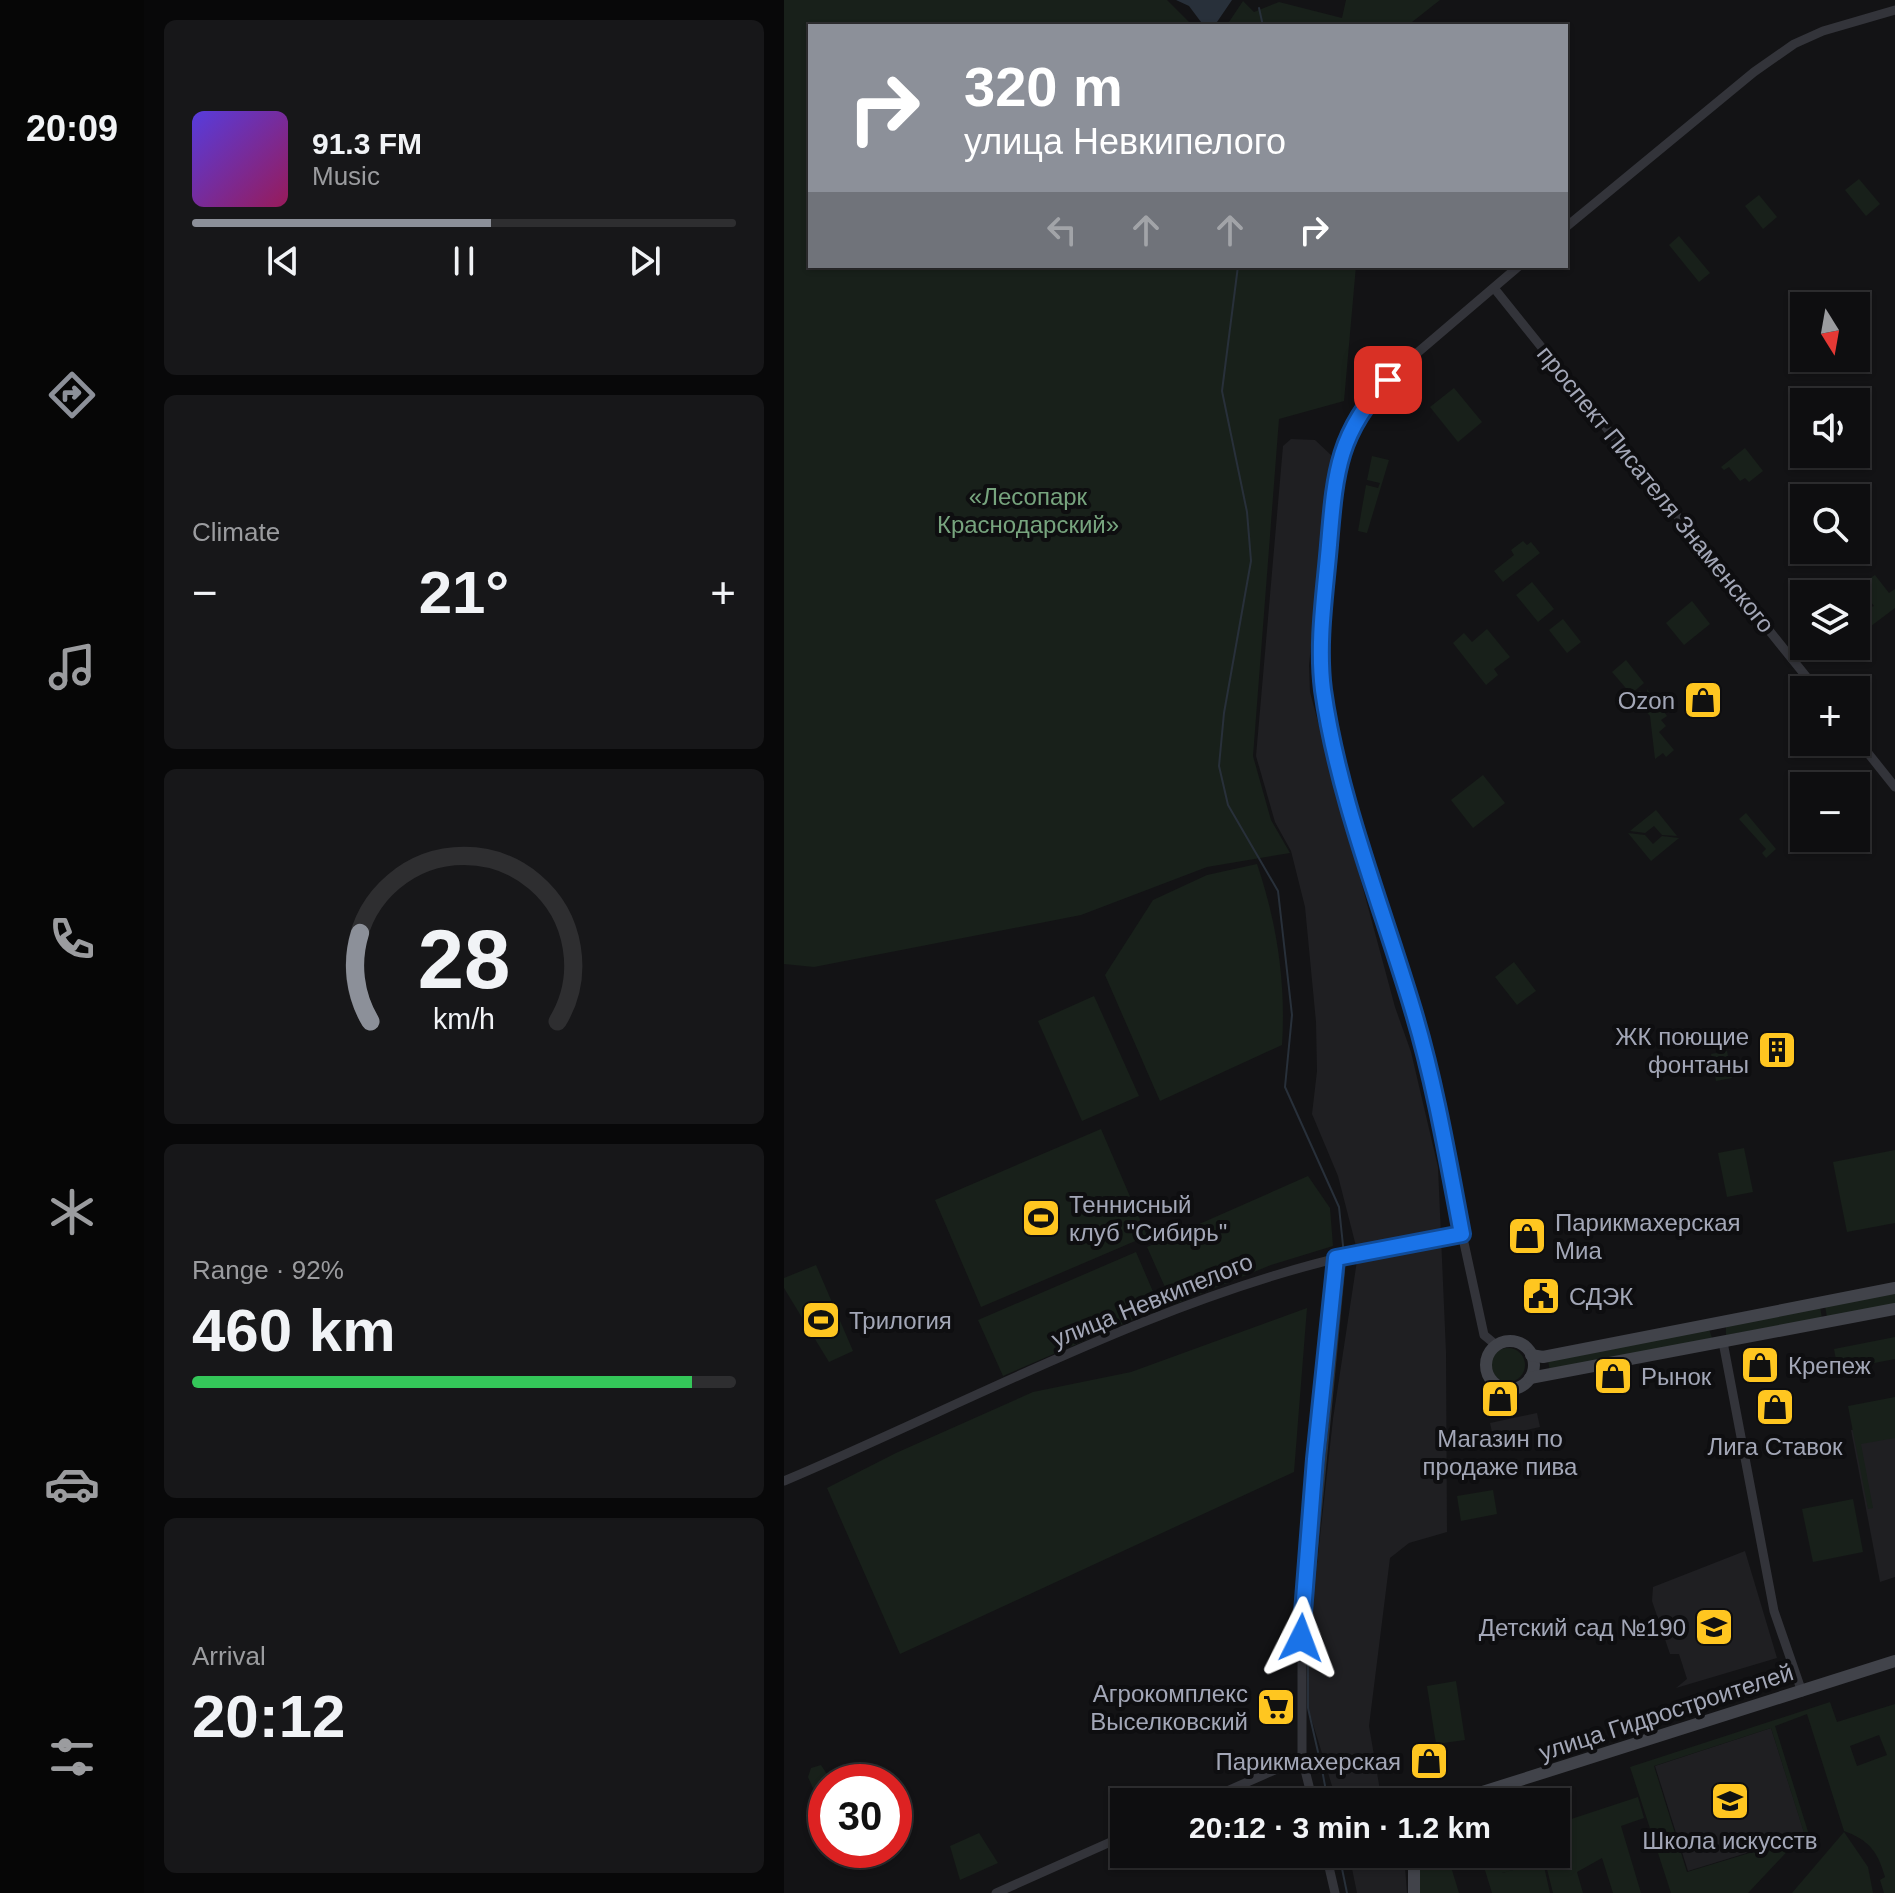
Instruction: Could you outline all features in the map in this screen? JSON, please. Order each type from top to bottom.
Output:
[{"type":"street","points":[[1568,225],[1754,72],[1794,44],[1823,31],[1895,10]]},
{"type":"street","points":[[1496,1345],[1484,1335],[1414,1012],[1388,937],[1326,706],[1321,662],[1336,473],[1343,445],[1355,419],[1393,375],[1517,268]]},
{"type":"street","name":"проспект Писателя Знаменского","points":[[1494,288],[1806,676]]},
{"type":"street","points":[[1870,756],[1895,787]]},
{"type":"street","name":"улица Невкипелого","points":[[784,1481],[1169,1312],[1284,1272],[1352,1255],[1462,1234]]},
{"type":"street","points":[[1310,1788],[1302,1758],[1302,1616],[1338,1258]]},
{"type":"street","points":[[1531,1355],[1543,1357],[1895,1288]]},
{"type":"street","points":[[1530,1378],[1533,1366],[1531,1355],[1524,1346],[1513,1341],[1496,1345],[1486,1363],[1493,1382],[1512,1388],[1530,1378],[1895,1309]]},
{"type":"street","points":[[1722,1342],[1724,1321]]},
{"type":"street","points":[[1710,1323],[1722,1342],[1774,1611],[1802,1692]]},
{"type":"street","name":"улица Гидростроителей","points":[[1496,1788],[1895,1661]]},
{"type":"street","points":[[1234,1788],[1302,1758]]},
{"type":"street","points":[[996,1893],[1110,1842]]},
{"type":"street","points":[[1329,1868],[1335,1893]]},
{"type":"street","points":[[1414,1868],[1414,1893]]},
{"type":"shaded area","points":[[1176,0],[1232,0],[1217,22],[1210,24],[1202,24],[1189,6]]},
{"type":"shaded area","points":[[1291,439],[1315,440],[1331,455],[1309,665],[1310,692],[1395,1007],[1411,1052],[1438,1167],[1446,1352],[1447,1532],[1409,1543],[1390,1558],[1369,1726],[1380,1788],[1333,1788],[1308,1708],[1308,1645],[1333,1419],[1358,1254],[1338,1176],[1312,1114],[1317,1071],[1316,1022],[1305,907],[1291,851],[1275,822],[1256,756],[1283,446]]},
{"type":"shaded area","points":[[1537,1413],[1540,1427],[1493,1437],[1490,1423]]},
{"type":"shaded area","points":[[1895,1422],[1895,1577],[1880,1582],[1851,1430]]},
{"type":"shaded area","name":"Детский сад №190","points":[[1745,1551],[1777,1658],[1676,1688],[1687,1679],[1679,1654],[1670,1654],[1652,1601],[1653,1587]]},
{"type":"shaded area","name":"Школа искусств","points":[[1771,1728],[1805,1835],[1688,1871],[1655,1766]]},
{"type":"shaded area","points":[[1352,1868],[1405,1868],[1407,1893],[1357,1893]]},
{"type":"green space","name":"«Лесопарк Краснодарский»","points":[[784,0],[1167,0],[1191,24],[808,24],[808,268],[1356,268],[1344,401],[1279,419],[1253,756],[1271,820],[1290,853],[1207,867],[1081,915],[814,967],[784,964]]},
{"type":"green space","points":[[1346,0],[1440,0],[1410,24],[1225,24],[1243,1],[1254,12],[1279,2],[1342,18]]},
{"type":"green space","points":[[1859,179],[1880,204],[1866,216],[1845,190]]},
{"type":"green space","points":[[1759,195],[1777,217],[1763,229],[1745,206]]},
{"type":"green space","points":[[1679,236],[1710,273],[1699,282],[1669,245]]},
{"type":"green space","points":[[1454,388],[1482,422],[1458,442],[1430,407]]},
{"type":"green space","points":[[1745,448],[1763,471],[1749,482],[1745,478],[1740,481],[1729,467],[1724,470],[1721,467]]},
{"type":"green space","points":[[1372,456],[1389,460],[1367,533],[1358,531],[1366,485],[1378,488],[1380,483],[1367,480]]},
{"type":"green space","points":[[1523,541],[1527,545],[1531,542],[1540,553],[1503,582],[1494,571],[1514,555],[1511,550]]},
{"type":"green space","points":[[1875,575],[1889,593],[1895,589],[1895,608],[1870,627],[1870,606],[1874,606],[1870,601],[1872,592],[1868,580]]},
{"type":"green space","points":[[1532,582],[1554,609],[1538,622],[1516,595]]},
{"type":"green space","points":[[1692,601],[1710,624],[1684,645],[1666,623]]},
{"type":"green space","points":[[1563,619],[1581,642],[1567,653],[1549,630]]},
{"type":"green space","points":[[1487,629],[1510,657],[1494,669],[1498,675],[1486,685],[1453,643],[1464,633],[1472,642]]},
{"type":"green space","points":[[1626,660],[1644,683],[1631,694],[1612,672]]},
{"type":"green space","points":[[1647,689],[1667,716],[1661,720],[1666,726],[1659,732],[1674,750],[1666,757],[1663,753],[1655,759],[1650,716],[1633,696],[1640,691],[1648,699]]},
{"type":"green space","points":[[1483,775],[1505,803],[1473,828],[1451,800]]},
{"type":"green space","points":[[1656,810],[1677,836],[1662,835],[1654,826],[1645,833],[1630,831]]},
{"type":"green space","points":[[1746,813],[1776,849],[1766,858],[1762,853],[1766,849],[1739,819]]},
{"type":"green space","points":[[1628,833],[1645,835],[1653,844],[1662,836],[1679,838],[1651,861]]},
{"type":"green space","points":[[1257,864],[1270,908],[1278,953],[1283,999],[1282,1045],[1160,1101],[1105,975],[1153,900],[1207,875]]},
{"type":"green space","points":[[1514,962],[1536,991],[1517,1005],[1495,977]]},
{"type":"green space","points":[[1094,996],[1139,1096],[1082,1121],[1038,1021]]},
{"type":"green space","points":[[1727,1051],[1732,1078],[1716,1081],[1711,1054]]},
{"type":"green space","name":"Теннисный клуб \"Сибирь\"","points":[[1101,1129],[1147,1236],[981,1307],[935,1200]]},
{"type":"green space","points":[[1744,1148],[1753,1192],[1727,1197],[1718,1153]]},
{"type":"green space","points":[[1895,1150],[1895,1223],[1847,1232],[1833,1162]]},
{"type":"green space","points":[[1308,1176],[1330,1208],[1333,1246],[1271,1265],[1173,1305],[1147,1247]]},
{"type":"green space","points":[[1136,1252],[1160,1308],[1003,1376],[978,1320]]},
{"type":"green space","name":"Трилогия","points":[[816,1265],[853,1351],[829,1362],[784,1288],[784,1278]]},
{"type":"green space","points":[[1895,1292],[1895,1304],[1827,1317],[1825,1306]]},
{"type":"green space","points":[[1820,1307],[1822,1318],[1726,1335],[1726,1326]]},
{"type":"green space","points":[[1307,1308],[1294,1472],[900,1654],[827,1488],[896,1453],[1033,1392],[1131,1372]]},
{"type":"green space","points":[[1709,1329],[1712,1338],[1550,1371],[1548,1361]]},
{"type":"green space","points":[[1895,1337],[1895,1359],[1838,1370],[1834,1349]]},
{"type":"green space","points":[[1508,1348],[1520,1353],[1525,1365],[1520,1377],[1508,1382],[1496,1377],[1491,1365],[1496,1353]]},
{"type":"green space","points":[[1895,1397],[1895,1438],[1861,1444],[1873,1508],[1868,1509],[1848,1406]]},
{"type":"green space","points":[[1493,1490],[1497,1514],[1461,1521],[1457,1496]]},
{"type":"green space","points":[[1853,1499],[1863,1552],[1813,1562],[1802,1509]]},
{"type":"green space","points":[[1456,1681],[1465,1740],[1436,1744],[1427,1686]]},
{"type":"green space","points":[[1830,1702],[1837,1722],[1895,1704],[1895,1893],[1884,1893],[1880,1880],[1885,1877],[1871,1848],[1860,1838],[1844,1831],[1807,1714],[1775,1726],[1810,1838],[1797,1841],[1748,1893],[1671,1893],[1630,1767]],"holes":[[[1771,1728],[1805,1836],[1687,1872],[1654,1766]],[[1879,1735],[1887,1755],[1857,1766],[1850,1746]]]},
{"type":"green space","points":[[1638,1797],[1644,1818],[1621,1826],[1641,1893],[1613,1893],[1602,1858],[1577,1872],[1583,1893],[1553,1893],[1547,1868],[1570,1868],[1570,1819]]},
{"type":"green space","points":[[1844,1832],[1868,1867],[1873,1893],[1792,1893]]},
{"type":"green space","points":[[979,1833],[998,1863],[960,1880],[950,1846]]},
{"type":"green space","points":[[1416,1868],[1451,1868],[1459,1893],[1417,1893]]},
{"type":"green space","points":[[1484,1868],[1520,1868],[1502,1873],[1521,1868],[1544,1868],[1550,1893],[1492,1893]]},
{"type":"waterway","points":[[1259,8],[1263,24]]},
{"type":"waterway","points":[[1238,268],[1222,391],[1247,512],[1251,561],[1224,713],[1219,766],[1228,805],[1278,891],[1292,1015],[1285,1087],[1339,1207],[1344,1255]]},
{"type":"waterway","points":[[1318,1752],[1308,1708],[1308,1645],[1345,1261]]},
{"type":"waterway","points":[[1321,1764],[1325,1788]]},
{"type":"waterway","points":[[1342,1868],[1347,1893]]},
{"type":"place","name":"Ozon","points":[[1703,700]]},
{"type":"place","name":"ЖК поющие фонтаны","points":[[1777,1050]]},
{"type":"place","name":"Теннисный клуб \"Сибирь\"","points":[[1041,1218]]},
{"type":"place","name":"Парикмахерская Миа","points":[[1527,1236]]},
{"type":"place","name":"СДЭК","points":[[1541,1296]]},
{"type":"place","name":"Трилогия","points":[[821,1320]]},
{"type":"place","name":"Крепеж","points":[[1760,1365]]},
{"type":"place","name":"Рынок","points":[[1613,1376]]},
{"type":"place","name":"Магазин по продаже пива","points":[[1500,1399]]},
{"type":"place","name":"Лига Ставок","points":[[1775,1407]]},
{"type":"place","name":"Детский сад №190","points":[[1714,1627]]},
{"type":"place","name":"Агрокомплекс Выселковский","points":[[1276,1707]]},
{"type":"place","name":"Парикмахерская","points":[[1429,1761]]},
{"type":"place","name":"Школа искусств","points":[[1730,1801]]},
{"type":"route","points":[[1301,1638],[1315,1459],[1336,1258],[1448,1234],[1462,1234],[1414,1012],[1388,937],[1341,768],[1323,689],[1324,603],[1336,473],[1343,445],[1355,419],[1388,380]]}]
